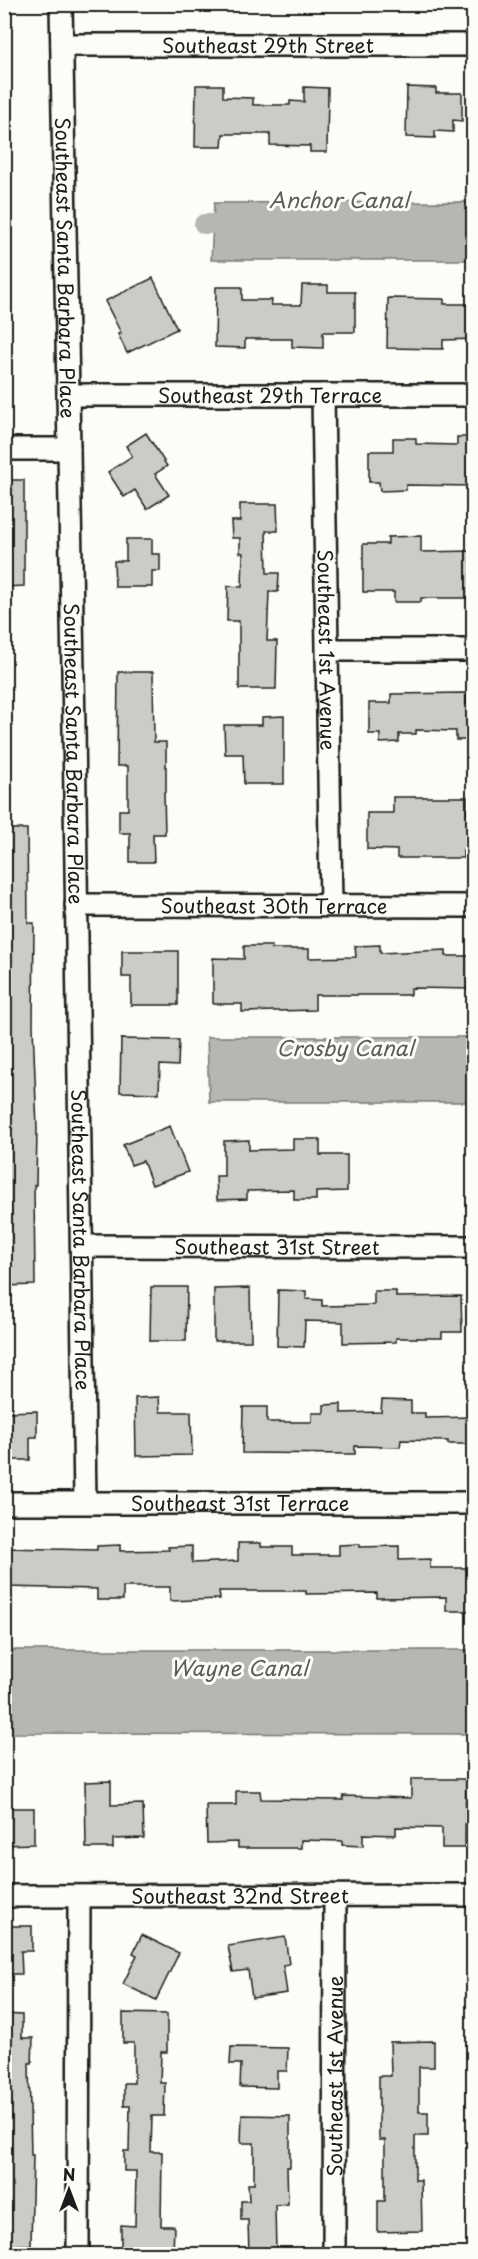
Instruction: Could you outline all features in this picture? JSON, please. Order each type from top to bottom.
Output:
[{"type":"street","name":"Southeast Santa Barbara Place","points":[[61,4],[85,1502]]},
{"type":"street","name":"Southeast 29th Street","points":[[62,45],[474,45]]},
{"type":"street","name":"Southeast 29th Terrace","points":[[68,395],[474,395]]},
{"type":"street","name":"Southeast 1st Avenue","points":[[323,395],[331,905]]},
{"type":"street","points":[[4,449],[69,449]]},
{"type":"street","points":[[328,650],[474,650]]},
{"type":"street","name":"Southeast 30th Terrace","points":[[76,905],[474,906]]},
{"type":"street","name":"Southeast 31st Street","points":[[82,1246],[474,1247]]},
{"type":"street","name":"Southeast 31st Terrace","points":[[4,1503],[474,1503]]},
{"type":"street","name":"Southeast 32nd Street","points":[[4,1896],[474,1895]]},
{"type":"street","points":[[78,2254],[79,1896]]},
{"type":"street","name":"Southeast 1st Avenue","points":[[334,1896],[334,2254]]},
{"type":"water","points":[[473,202],[473,260],[211,260],[214,203]]},
{"type":"water","name":"Crosby Canal","points":[[207,1037],[473,1037],[473,1102],[209,1102]]},
{"type":"water","name":"Wayne Canal","points":[[5,1650],[473,1650],[473,1734],[5,1733]]},
{"type":"building","points":[[196,85],[223,85],[223,97],[253,98],[253,105],[290,105],[290,101],[304,102],[304,87],[328,88],[327,152],[310,152],[310,146],[270,145],[270,134],[223,134],[222,147],[195,147]]},
{"type":"building","points":[[407,87],[436,88],[436,93],[462,93],[462,121],[453,120],[453,132],[435,131],[435,138],[406,137]]},
{"type":"building","points":[[153,278],[177,329],[127,353],[118,334],[121,333],[105,301]]},
{"type":"building","points":[[302,285],[328,285],[328,292],[355,292],[355,332],[323,332],[323,348],[292,347],[292,339],[245,339],[245,348],[215,347],[216,287],[242,287],[242,300],[272,300],[271,305],[301,305]]},
{"type":"building","points":[[388,298],[444,299],[444,304],[474,304],[474,339],[443,340],[443,349],[387,348]]},
{"type":"building","points":[[146,433],[167,466],[155,474],[169,495],[147,509],[135,490],[124,497],[108,472],[132,456],[126,446]]},
{"type":"building","points":[[457,437],[474,437],[474,486],[406,485],[406,490],[380,491],[379,482],[369,482],[369,451],[393,451],[393,438],[416,438],[416,444],[457,445]]},
{"type":"building","points":[[4,480],[24,480],[24,586],[4,587]]},
{"type":"building","points":[[240,504],[277,504],[278,531],[266,531],[267,573],[279,573],[278,592],[269,592],[267,641],[277,641],[276,689],[239,689],[239,621],[227,621],[228,586],[242,587],[243,553],[240,553],[240,538],[232,538],[231,521],[240,521]]},
{"type":"building","points":[[421,536],[421,552],[474,551],[474,598],[421,598],[421,602],[394,602],[394,592],[363,592],[363,544],[388,544],[388,537]]},
{"type":"building","points":[[126,539],[152,539],[152,554],[160,554],[160,571],[152,571],[152,587],[115,587],[114,561],[126,561]]},
{"type":"building","points":[[118,672],[153,672],[154,742],[166,742],[165,834],[153,834],[154,862],[130,862],[130,833],[119,833],[119,810],[128,810],[128,766],[117,766]]},
{"type":"building","points":[[466,693],[466,704],[474,704],[474,740],[456,740],[456,731],[416,730],[416,734],[399,734],[399,742],[380,743],[380,734],[369,734],[369,703],[391,703],[391,694]]},
{"type":"building","points":[[284,716],[284,784],[244,784],[243,754],[225,754],[224,725],[262,725],[262,717]]},
{"type":"building","points":[[393,797],[467,797],[467,814],[474,814],[474,850],[463,850],[463,858],[397,858],[397,850],[367,849],[367,813],[393,813]]},
{"type":"building","points":[[4,829],[27,829],[28,923],[34,923],[33,1026],[37,1129],[36,1185],[34,1185],[35,1285],[4,1286]]},
{"type":"building","points":[[380,945],[380,953],[446,950],[446,956],[474,956],[474,989],[411,988],[411,995],[315,995],[315,1010],[242,1012],[242,1004],[213,1004],[213,958],[244,959],[244,946],[309,949],[309,958],[356,957],[355,946]]},
{"type":"building","points":[[122,951],[178,951],[178,1005],[131,1005],[131,977],[122,977]]},
{"type":"building","points":[[121,1039],[179,1040],[178,1066],[160,1065],[159,1093],[120,1092]]},
{"type":"building","points":[[170,1126],[188,1172],[152,1185],[143,1161],[131,1165],[123,1145]]},
{"type":"building","points":[[293,1139],[320,1139],[320,1155],[347,1155],[347,1191],[316,1192],[316,1200],[294,1200],[294,1190],[247,1191],[247,1199],[217,1200],[216,1176],[224,1176],[224,1141],[249,1140],[249,1150],[293,1149]]},
{"type":"building","points":[[151,1287],[187,1287],[186,1341],[150,1341]]},
{"type":"building","points":[[250,1288],[251,1341],[214,1341],[214,1289]]},
{"type":"building","points":[[278,1290],[306,1291],[306,1299],[322,1300],[322,1306],[374,1305],[374,1291],[396,1291],[396,1297],[461,1296],[462,1332],[442,1332],[442,1338],[396,1338],[396,1342],[343,1343],[343,1322],[305,1321],[304,1347],[277,1346]]},
{"type":"building","points":[[159,1397],[160,1412],[191,1412],[192,1455],[136,1456],[135,1398]]},
{"type":"building","points":[[382,1400],[411,1401],[411,1413],[425,1413],[425,1418],[474,1417],[474,1444],[401,1440],[400,1447],[355,1446],[355,1454],[242,1453],[243,1407],[267,1407],[267,1422],[312,1422],[312,1413],[324,1413],[324,1405],[341,1404],[341,1413],[381,1412]]},
{"type":"building","points":[[37,1411],[37,1437],[30,1437],[30,1460],[4,1460],[4,1412]]},
{"type":"building","points":[[238,1543],[261,1543],[261,1547],[292,1547],[292,1555],[339,1555],[339,1545],[399,1546],[399,1560],[430,1559],[430,1568],[474,1568],[474,1611],[446,1611],[446,1597],[377,1598],[377,1593],[306,1594],[306,1591],[219,1591],[220,1599],[170,1601],[170,1587],[123,1587],[123,1600],[97,1600],[97,1589],[4,1587],[4,1548],[97,1550],[97,1546],[120,1545],[120,1551],[169,1550],[168,1547],[192,1546],[192,1563],[238,1561]]},
{"type":"building","points":[[411,1779],[466,1779],[465,1848],[442,1848],[442,1828],[396,1827],[396,1835],[363,1834],[363,1846],[342,1845],[342,1841],[301,1840],[301,1848],[238,1848],[238,1842],[207,1843],[206,1805],[236,1805],[236,1791],[260,1791],[261,1799],[343,1800],[343,1796],[411,1798]]},
{"type":"building","points":[[111,1781],[111,1805],[143,1804],[144,1838],[113,1839],[113,1848],[86,1848],[85,1782]]},
{"type":"building","points":[[4,1808],[34,1808],[34,1844],[4,1845]]},
{"type":"building","points":[[4,1926],[32,1926],[32,1951],[21,1951],[22,1974],[4,1974]]},
{"type":"building","points":[[142,1935],[179,1953],[156,2000],[123,1984],[137,1955],[133,1953]]},
{"type":"building","points":[[285,1937],[289,1964],[283,1965],[287,1993],[252,1998],[248,1970],[233,1972],[228,1946]]},
{"type":"building","points":[[123,2013],[167,2014],[167,2052],[161,2052],[160,2083],[165,2083],[164,2116],[152,2116],[151,2152],[162,2152],[161,2226],[174,2226],[173,2254],[121,2254],[121,2225],[135,2226],[136,2171],[124,2171],[124,2151],[129,2151],[130,2106],[124,2106],[124,2083],[134,2083],[134,2043],[123,2043]]},
{"type":"building","points":[[4,2014],[22,2015],[22,2038],[33,2038],[32,2063],[29,2063],[31,2155],[33,2155],[31,2245],[19,2245],[19,2254],[4,2254]]},
{"type":"building","points":[[434,2041],[434,2067],[419,2067],[419,2112],[428,2112],[428,2136],[415,2136],[415,2180],[421,2180],[422,2231],[378,2232],[378,2201],[385,2201],[385,2140],[379,2140],[379,2076],[391,2076],[390,2042]]},
{"type":"building","points":[[231,2047],[288,2048],[287,2071],[277,2071],[277,2088],[240,2087],[241,2064],[230,2064]]},
{"type":"building","points":[[242,2115],[290,2116],[290,2167],[287,2167],[288,2204],[275,2205],[276,2254],[249,2254],[248,2220],[241,2220],[241,2201],[249,2201],[248,2184],[254,2184],[254,2143],[241,2143]]},
{"type":"waterway","name":"Anchor Canal","points":[[204,224],[237,224]]}]
